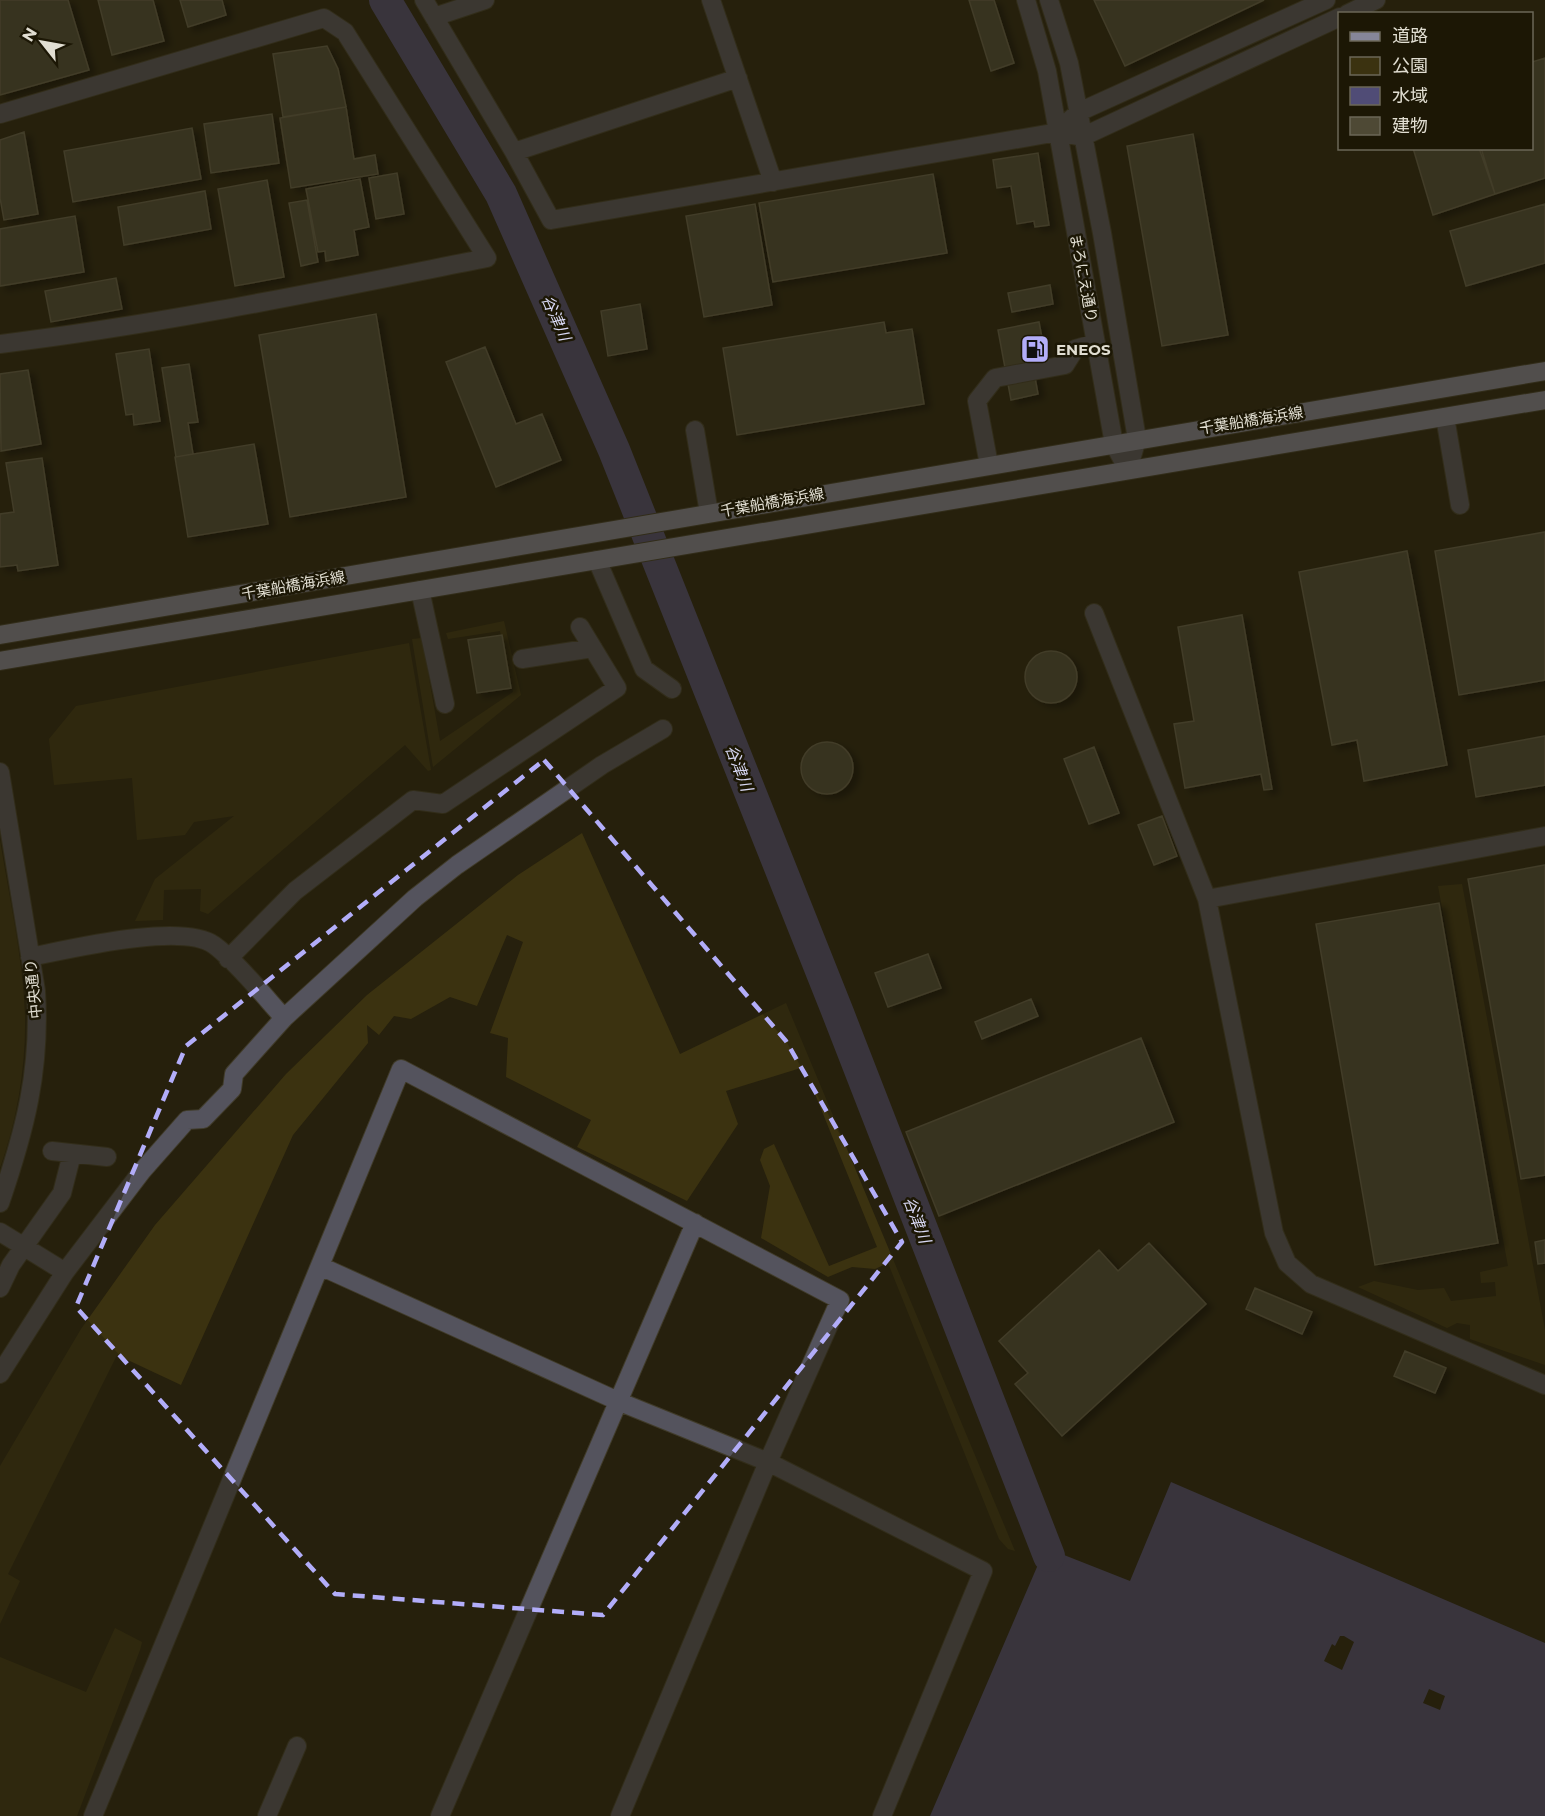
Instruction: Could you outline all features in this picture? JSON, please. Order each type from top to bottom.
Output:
[{"type":"main road","name":"千葉船橋海浜線","points":[[0,635],[1545,371]]},
{"type":"main road","name":"千葉船橋海浜線","points":[[0,661],[1545,400]]},
{"type":"street","points":[[424,0],[514,152],[550,220],[1058,132],[1082,137],[1338,18]]},
{"type":"street","points":[[434,17],[485,0]]},
{"type":"street","points":[[711,0],[773,182]]},
{"type":"street","name":"まろにえ通り","points":[[1026,0],[1047,71],[1114,444],[1128,470]]},
{"type":"street","name":"まろにえ通り","points":[[1049,0],[1069,63],[1102,233],[1137,440],[1128,470]]},
{"type":"street","points":[[1058,132],[1078,112],[1326,0]]},
{"type":"street","points":[[1351,12],[1376,0]]},
{"type":"street","points":[[0,114],[324,18],[345,32],[487,258],[290,297],[75,334],[0,344]]},
{"type":"street","points":[[514,152],[738,78]]},
{"type":"street","points":[[988,465],[977,401],[994,378],[1065,365],[1075,349],[1096,343]]},
{"type":"street","points":[[1445,417],[1460,506]]},
{"type":"street","points":[[695,430],[709,513]]},
{"type":"street","points":[[597,560],[644,669],[672,690]]},
{"type":"street","points":[[420,590],[445,704]]},
{"type":"street","points":[[1094,614],[1207,899],[1275,1233],[1287,1263],[1311,1284],[1333,1295],[1545,1385]]},
{"type":"street","points":[[580,627],[617,688]]},
{"type":"street","points":[[522,659],[593,648]]},
{"type":"street","points":[[228,959],[295,891],[413,800],[443,804],[644,669]]},
{"type":"street","points":[[0,1374],[65,1272],[142,1172],[187,1120],[203,1119],[232,1089],[234,1074],[284,1017],[415,898],[457,865],[602,765],[663,729]]},
{"type":"street","name":"中央通り","points":[[0,772],[30,957],[38,1023],[34,1084],[19,1148],[0,1203]]},
{"type":"street","points":[[1207,899],[1545,836]]},
{"type":"street","points":[[30,957],[132,938],[197,936],[216,946],[284,1017]]},
{"type":"street","points":[[93,1816],[401,1069],[840,1300],[768,1462],[620,1816]]},
{"type":"street","points":[[52,1151],[107,1157]]},
{"type":"street","points":[[0,1288],[25,1246],[62,1193],[72,1154]]},
{"type":"street","points":[[444,1815],[695,1223]]},
{"type":"street","points":[[0,1232],[65,1272]]},
{"type":"street","points":[[320,1266],[620,1401],[768,1462],[984,1571],[882,1816]]},
{"type":"street","points":[[267,1816],[297,1746]]},
{"type":"highlighted area","points":[[544,760],[786,1041],[902,1242],[603,1615],[335,1594],[76,1307],[186,1046]]},
{"type":"green space","points":[[504,621],[521,695],[433,767],[412,639],[422,638],[440,741],[513,692],[500,631],[448,639],[446,633]]},
{"type":"green space","points":[[409,643],[431,770],[428,771],[405,745],[208,914],[200,911],[201,889],[164,890],[163,920],[135,921],[155,879],[234,816],[194,822],[185,835],[137,840],[132,778],[54,785],[49,739],[76,706]]},
{"type":"green space","points":[[582,833],[680,1054],[786,1003],[1015,1551],[1008,1549],[999,1539],[888,1263],[875,1269],[852,1267],[828,1277],[761,1238],[770,1186],[760,1160],[764,1149],[774,1144],[829,1266],[877,1247],[804,1067],[726,1091],[738,1124],[687,1201],[577,1147],[591,1120],[506,1077],[508,1038],[490,1033],[523,942],[507,935],[477,1006],[450,997],[411,1019],[394,1016],[379,1035],[367,1025],[368,1043],[293,1135],[181,1385],[117,1355],[8,1574],[20,1581],[0,1624],[0,1466],[81,1329],[155,1225],[286,1074],[367,995],[518,875]]},
{"type":"green space","points":[[0,840],[19,949],[24,994],[25,1035],[19,1093],[0,1168]]},
{"type":"green space","points":[[1462,884],[1545,1330],[1545,1365],[1470,1339],[1470,1325],[1457,1323],[1447,1328],[1358,1287],[1374,1281],[1418,1290],[1444,1288],[1451,1301],[1496,1296],[1495,1282],[1481,1283],[1480,1272],[1508,1266],[1438,886]]},
{"type":"green space","points":[[115,1628],[142,1642],[77,1816],[0,1816],[0,1657],[86,1692]]},
{"type":"water","points":[[1171,1482],[1545,1643],[1545,1816],[930,1816],[1040,1560],[1064,1555],[1130,1581]]},
{"type":"pier","points":[[1340,1636],[1354,1642],[1342,1670],[1324,1661],[1332,1644],[1335,1646]]},
{"type":"pier","points":[[1429,1689],[1445,1696],[1440,1710],[1423,1703]]},
{"type":"building","points":[[0,0],[68,0],[89,70],[0,95]]},
{"type":"building","points":[[98,0],[153,0],[164,41],[112,55]]},
{"type":"building","points":[[180,0],[222,0],[226,15],[188,27]]},
{"type":"building","points":[[969,0],[994,0],[1014,63],[991,71]]},
{"type":"building","points":[[1094,0],[1264,0],[1125,66]]},
{"type":"building","points":[[327,46],[338,69],[346,107],[283,117],[273,54]]},
{"type":"building","points":[[1545,58],[1545,178],[1495,194],[1482,150],[1533,150],[1533,62]]},
{"type":"building","points":[[346,107],[354,159],[375,155],[378,174],[291,188],[280,118]]},
{"type":"building","points":[[272,114],[279,163],[211,173],[204,124]]},
{"type":"building","points":[[192,128],[201,179],[73,202],[64,151]]},
{"type":"building","points":[[24,132],[38,214],[4,220],[0,198],[0,140]]},
{"type":"building","points":[[1193,134],[1228,335],[1162,346],[1127,146]]},
{"type":"building","points":[[1414,150],[1480,150],[1495,194],[1433,215]]},
{"type":"building","points":[[1038,153],[1049,225],[1035,227],[1034,221],[1017,224],[1011,186],[997,188],[993,160]]},
{"type":"building","points":[[397,173],[404,214],[376,219],[369,178]]},
{"type":"building","points":[[933,174],[947,253],[773,282],[759,203]]},
{"type":"building","points":[[360,179],[369,227],[354,230],[358,255],[326,261],[325,251],[318,252],[306,189]]},
{"type":"building","points":[[267,180],[284,277],[235,286],[218,189]]},
{"type":"building","points":[[205,191],[211,229],[124,245],[118,207]]},
{"type":"building","points":[[307,200],[318,262],[301,266],[289,203]]},
{"type":"building","points":[[755,204],[772,305],[704,317],[686,216]]},
{"type":"building","points":[[1545,204],[1545,263],[1466,286],[1450,231]]},
{"type":"building","points":[[75,216],[84,272],[0,286],[0,229]]},
{"type":"building","points":[[116,278],[122,309],[51,322],[45,291]]},
{"type":"building","points":[[1050,285],[1053,304],[1012,312],[1008,293]]},
{"type":"building","points":[[640,304],[647,349],[608,356],[601,311]]},
{"type":"building","points":[[376,314],[406,497],[290,517],[259,335]]},
{"type":"building","points":[[884,322],[886,333],[912,329],[924,404],[737,435],[723,348]]},
{"type":"building","points":[[1039,322],[1046,359],[1032,361],[1038,394],[1011,400],[998,330]]},
{"type":"building","points":[[485,347],[516,424],[542,414],[561,460],[496,487],[446,362]]},
{"type":"building","points":[[149,349],[160,421],[134,425],[133,414],[126,415],[116,354]]},
{"type":"building","points":[[189,364],[198,422],[188,423],[193,454],[176,457],[162,368]]},
{"type":"building","points":[[28,370],[41,444],[1,451],[0,374]]},
{"type":"building","points":[[254,444],[268,524],[188,537],[175,457]]},
{"type":"building","points":[[42,458],[58,565],[18,571],[17,565],[0,567],[0,514],[14,512],[6,463]]},
{"type":"building","points":[[1545,532],[1545,680],[1459,695],[1435,551]]},
{"type":"building","points":[[1407,551],[1447,765],[1364,781],[1357,740],[1332,745],[1299,572]]},
{"type":"building","points":[[1242,615],[1272,789],[1264,790],[1261,774],[1185,788],[1174,724],[1194,721],[1178,627]]},
{"type":"building","points":[[502,635],[511,688],[477,693],[468,640]]},
{"type":"building","points":[[1051,651],[1061,653],[1069,659],[1075,667],[1077,677],[1075,687],[1069,695],[1061,701],[1051,703],[1041,701],[1033,695],[1027,687],[1025,677],[1027,667],[1033,659],[1041,653]]},
{"type":"building","points":[[1545,736],[1545,785],[1476,797],[1468,750]]},
{"type":"building","points":[[827,742],[837,744],[845,750],[851,758],[853,768],[851,778],[845,786],[837,792],[827,794],[817,792],[809,786],[803,778],[801,768],[803,758],[809,750],[817,744]]},
{"type":"building","points":[[1094,747],[1119,813],[1089,824],[1064,759]]},
{"type":"building","points":[[1162,816],[1177,856],[1154,865],[1138,825]]},
{"type":"building","points":[[1545,865],[1545,1175],[1521,1179],[1468,879]]},
{"type":"building","points":[[1439,903],[1498,1243],[1375,1265],[1316,924]]},
{"type":"building","points":[[928,954],[941,988],[888,1007],[875,973]]},
{"type":"building","points":[[1031,999],[1038,1016],[982,1039],[975,1022]]},
{"type":"building","points":[[1141,1038],[1174,1122],[939,1216],[906,1132]]},
{"type":"building","points":[[1545,1240],[1545,1263],[1538,1264],[1535,1242]]},
{"type":"building","points":[[1149,1243],[1206,1304],[1062,1436],[1015,1384],[1028,1373],[999,1341],[1099,1250],[1118,1271]]},
{"type":"building","points":[[1255,1288],[1312,1312],[1302,1334],[1246,1309]]},
{"type":"building","points":[[1405,1351],[1446,1368],[1435,1393],[1394,1376]]},
{"type":"waterway","name":"谷津川","points":[[385,0],[501,194],[614,450],[838,1013],[1049,1556]]},
{"type":"place","name":"ENEOS","points":[[1035,349]]}]
